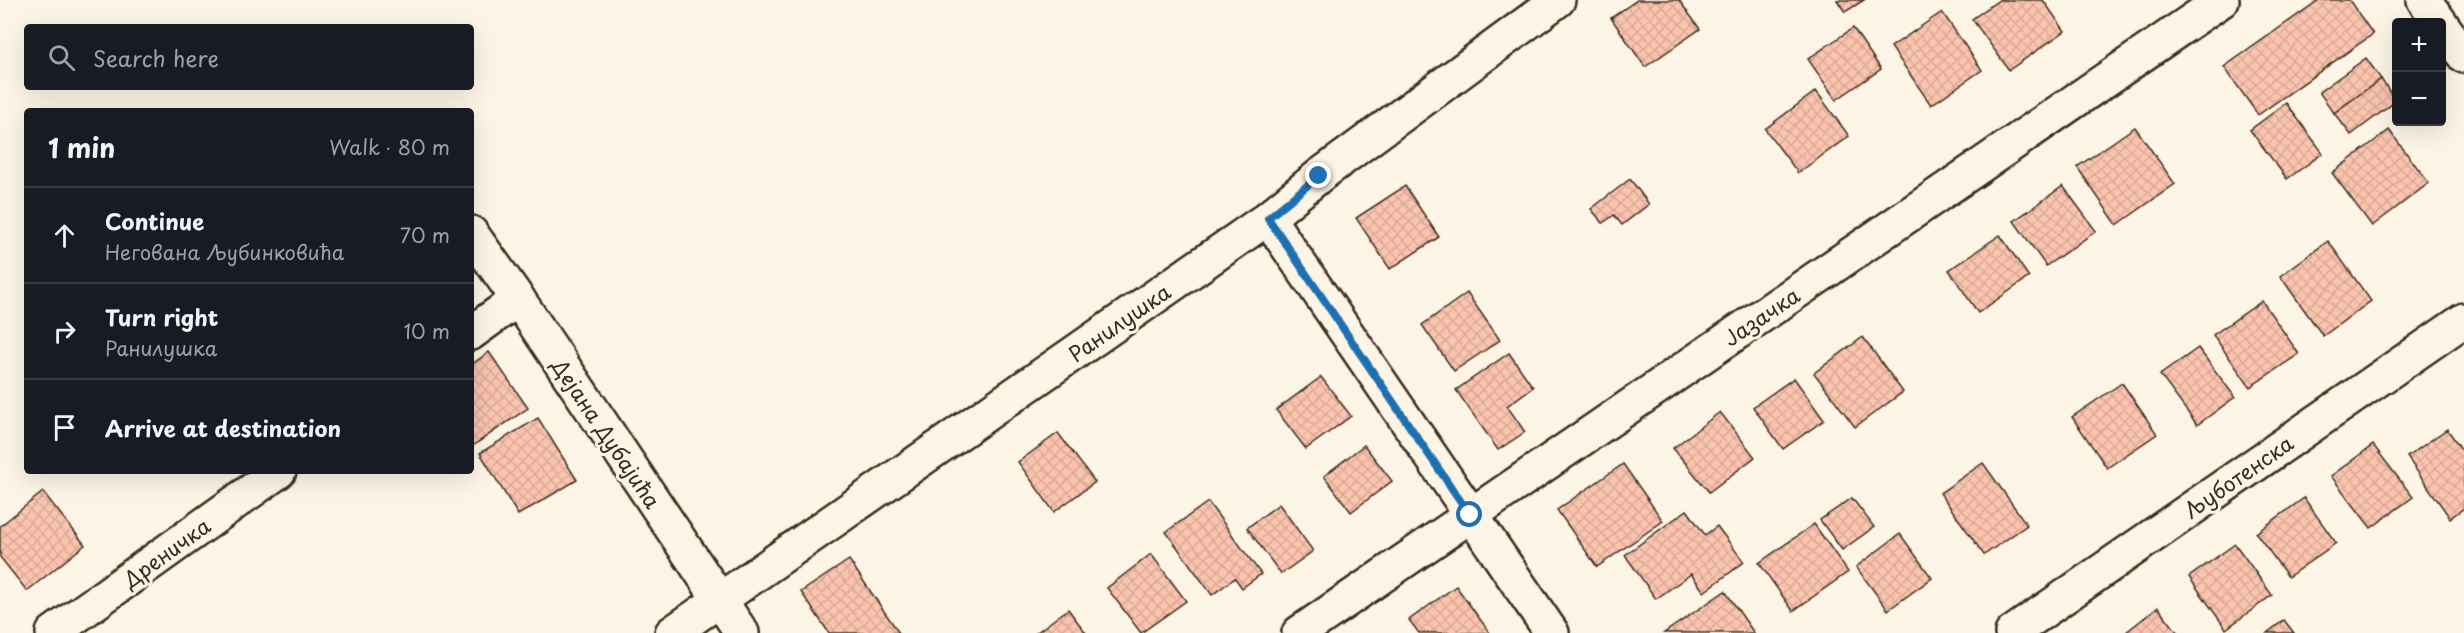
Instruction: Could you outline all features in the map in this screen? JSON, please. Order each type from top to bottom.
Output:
[{"type":"street","name":"Ранилушка","points":[[672,633],[1268,218],[1319,176],[1558,0]]},
{"type":"street","name":"Јазачка","points":[[1299,633],[2222,0]]},
{"type":"street","points":[[2424,0],[2437,18]]},
{"type":"street","points":[[2446,31],[2464,56]]},
{"type":"street","points":[[1268,218],[1552,633]]},
{"type":"street","name":"Дејана Дубајића","points":[[474,237],[742,633]]},
{"type":"street","points":[[474,331],[518,299]]},
{"type":"street","name":"Љуботенска","points":[[2012,633],[2464,320]]},
{"type":"street","name":"Дреничка","points":[[53,633],[275,474]]},
{"type":"building","points":[[1637,0],[1679,0],[1700,29],[1645,67],[1611,18]]},
{"type":"building","points":[[1837,0],[1864,0],[1845,12]]},
{"type":"building","points":[[1999,0],[2043,0],[2065,31],[2009,70],[1972,19]]},
{"type":"building","points":[[2319,0],[2349,0],[2373,34],[2258,115],[2224,67]]},
{"type":"building","points":[[1942,12],[1982,70],[1931,105],[1891,47]]},
{"type":"building","points":[[1853,28],[1881,69],[1836,100],[1808,59]]},
{"type":"building","points":[[2366,58],[2381,79],[2334,113],[2319,92]]},
{"type":"building","points":[[2381,79],[2392,95],[2392,104],[2351,135],[2334,113]]},
{"type":"building","points":[[1816,91],[1849,136],[1798,173],[1765,129]]},
{"type":"building","points":[[2286,103],[2323,153],[2287,179],[2250,130]]},
{"type":"building","points":[[2135,127],[2175,184],[2117,225],[2077,167]]},
{"type":"building","points":[[2389,130],[2429,183],[2372,226],[2332,173]]},
{"type":"building","points":[[1630,179],[1649,204],[1622,225],[1614,215],[1603,223],[1591,209]]},
{"type":"building","points":[[1405,186],[1439,237],[1390,269],[1356,218]]},
{"type":"building","points":[[2063,186],[2096,231],[2046,266],[2014,221]]},
{"type":"building","points":[[2000,235],[2029,277],[1978,313],[1949,270]]},
{"type":"building","points":[[2328,241],[2371,301],[2323,336],[2280,276]]},
{"type":"building","points":[[1467,293],[1500,340],[1454,371],[1422,325]]},
{"type":"building","points":[[2262,301],[2299,354],[2250,387],[2213,335]]},
{"type":"building","points":[[1863,337],[1903,392],[1855,427],[1814,373]]},
{"type":"building","points":[[2198,348],[2235,397],[2197,425],[2160,375]]},
{"type":"building","points":[[489,352],[528,408],[474,445],[474,363]]},
{"type":"building","points":[[1509,353],[1533,387],[1507,406],[1525,432],[1498,450],[1456,390]]},
{"type":"building","points":[[1321,377],[1351,416],[1306,449],[1276,410]]},
{"type":"building","points":[[1794,378],[1824,420],[1783,449],[1753,407]]},
{"type":"building","points":[[2122,383],[2157,434],[2107,468],[2072,417]]},
{"type":"building","points":[[1720,412],[1755,457],[1709,492],[1673,448]]},
{"type":"building","points":[[538,418],[577,480],[518,515],[480,453]]},
{"type":"building","points":[[2447,429],[2464,453],[2464,508],[2450,518],[2407,457]]},
{"type":"building","points":[[1058,433],[1095,482],[1054,512],[1018,462]]},
{"type":"building","points":[[1364,445],[1392,481],[1351,512],[1324,476]]},
{"type":"building","points":[[2373,445],[2413,497],[2371,528],[2331,476]]},
{"type":"building","points":[[1983,463],[2027,525],[1984,555],[1940,493]]},
{"type":"building","points":[[1623,464],[1663,521],[1597,567],[1557,510]]},
{"type":"building","points":[[43,492],[85,545],[27,591],[0,557],[0,526]]},
{"type":"building","points":[[1852,498],[1874,527],[1842,550],[1820,520]]},
{"type":"building","points":[[2304,498],[2336,543],[2288,577],[2256,533]]},
{"type":"building","points":[[1208,502],[1261,574],[1242,588],[1235,578],[1212,595],[1166,532]]},
{"type":"building","points":[[1279,504],[1313,551],[1281,574],[1247,528]]},
{"type":"building","points":[[1687,510],[1705,535],[1717,526],[1744,562],[1704,592],[1691,574],[1656,599],[1625,555]]},
{"type":"building","points":[[1814,524],[1848,572],[1793,611],[1759,563]]},
{"type":"building","points":[[1900,534],[1932,578],[1888,610],[1856,567]]},
{"type":"building","points":[[2235,544],[2272,595],[2226,629],[2189,577]]},
{"type":"building","points":[[1151,554],[1186,601],[1141,633],[1107,588]]},
{"type":"building","points":[[849,560],[899,633],[829,633],[801,592]]},
{"type":"building","points":[[1456,586],[1490,633],[1419,633],[1409,620]]},
{"type":"building","points":[[1725,591],[1754,633],[1664,633]]},
{"type":"building","points":[[2158,607],[2178,633],[2125,633]]},
{"type":"building","points":[[1068,609],[1086,633],[1036,633]]},
{"type":"building","points":[[2284,620],[2294,633],[2267,633]]},
{"type":"route","points":[[1319,176],[1268,218],[1470,515]]}]
